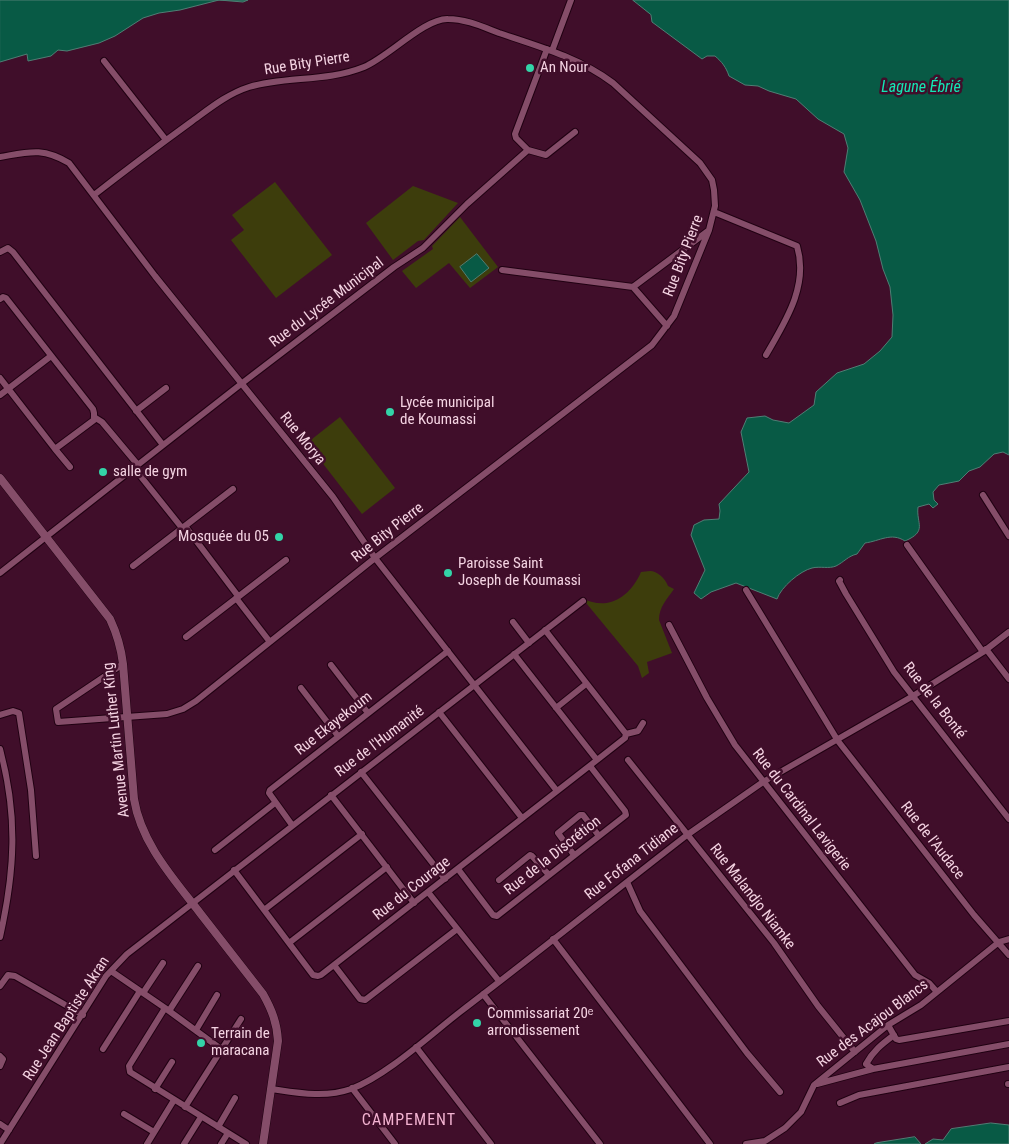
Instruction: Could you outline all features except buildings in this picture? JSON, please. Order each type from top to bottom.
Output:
[{"type":"street","points":[[571,0],[515,134],[516,138],[528,150],[546,155],[575,132]]},
{"type":"street","name":"Rue Bity Pierre","points":[[94,195],[229,95],[266,83],[337,74],[363,67],[384,56],[434,21],[448,18],[468,22],[549,50],[600,73],[700,164],[712,180],[714,190],[714,212],[709,230],[674,316],[652,345],[375,558],[196,701],[183,709],[167,714],[61,723],[57,720],[56,709],[123,664]]},
{"type":"street","points":[[104,61],[166,140]]},
{"type":"street","name":"Rue du Lycée Municipal","points":[[0,572],[241,384],[394,267],[423,248],[467,204],[528,150]]},
{"type":"street","name":"Rue Morya","points":[[0,157],[33,151],[56,155],[69,163],[155,276],[333,496],[375,558],[557,791]]},
{"type":"street","points":[[714,212],[797,246],[800,257],[797,295],[794,305],[766,355]]},
{"type":"street","points":[[633,287],[709,230]]},
{"type":"street","points":[[0,252],[8,248],[13,252],[163,445]]},
{"type":"street","points":[[502,270],[633,287],[667,326]]},
{"type":"street","points":[[0,290],[3,298],[93,409],[94,420],[55,449]]},
{"type":"street","points":[[0,395],[51,356]]},
{"type":"street","points":[[0,378],[70,467]]},
{"type":"street","points":[[136,411],[166,388]]},
{"type":"street","points":[[94,417],[102,422],[270,642]]},
{"type":"street","name":"Avenue Martin Luther King","points":[[0,478],[110,619],[120,644],[123,664],[134,799],[139,822],[154,852],[262,994],[272,1011],[278,1030],[278,1041],[263,1144]]},
{"type":"street","points":[[134,566],[233,489]]},
{"type":"street","points":[[984,495],[1009,536]]},
{"type":"street","points":[[907,544],[985,650],[1009,678]]},
{"type":"street","points":[[186,637],[286,560]]},
{"type":"street","name":"Rue de la Bonté","points":[[840,580],[846,594],[886,660],[1009,819]]},
{"type":"street","name":"Rue de l'Audace","points":[[746,590],[838,740],[974,915],[1009,955]]},
{"type":"street","name":"Rue de l'Humanité","points":[[192,903],[583,601]]},
{"type":"street","points":[[513,622],[529,643]]},
{"type":"street","name":"Rue du Cardinal Lavigerie","points":[[669,625],[707,698],[735,745],[915,975],[929,983],[937,992]]},
{"type":"street","points":[[545,630],[626,734]]},
{"type":"street","name":"Rue Fofana Tidiane","points":[[272,1089],[305,1094],[329,1094],[352,1088],[368,1081],[416,1047],[687,835],[764,782],[913,696],[985,650],[1009,632]]},
{"type":"street","name":"Rue Ekayekoum","points":[[276,803],[269,794],[270,790],[448,651]]},
{"type":"street","points":[[514,654],[597,760]]},
{"type":"street","points":[[331,665],[368,714]]},
{"type":"street","points":[[556,708],[586,684]]},
{"type":"street","points":[[301,688],[338,736]]},
{"type":"street","points":[[0,715],[13,711],[19,713],[31,790],[36,856]]},
{"type":"street","points":[[439,712],[522,818]]},
{"type":"street","name":"Rue du Courage","points":[[234,870],[314,975],[321,975],[590,766],[625,738],[626,734],[638,731],[643,723]]},
{"type":"street","points":[[0,749],[7,775],[14,835],[10,883],[0,937]]},
{"type":"street","name":"Rue Malandjo Niamke","points":[[628,760],[774,943],[818,1006],[855,1052]]},
{"type":"street","name":"Rue de la Discrétion","points":[[458,869],[496,916],[626,815],[626,812],[590,766]]},
{"type":"street","points":[[361,772],[445,879]]},
{"type":"street","points":[[331,795],[414,903]]},
{"type":"street","points":[[215,850],[276,803],[292,826]]},
{"type":"street","points":[[574,855],[558,833],[580,815],[583,814],[599,836]]},
{"type":"street","points":[[264,910],[362,834]]},
{"type":"street","points":[[499,880],[530,855],[549,875]]},
{"type":"street","points":[[289,943],[387,867]]},
{"type":"street","points":[[627,882],[640,911],[747,1053],[780,1092]]},
{"type":"street","points":[[428,892],[499,981]]},
{"type":"street","name":"Rue Jean Baptiste Akran","points":[[0,1144],[111,971],[126,954],[192,903]]},
{"type":"street","points":[[334,965],[360,1000],[365,1000],[457,929]]},
{"type":"street","points":[[999,942],[1009,939]]},
{"type":"street","points":[[554,940],[710,1144]]},
{"type":"street","name":"Rue des Acajou Blancs","points":[[746,1144],[757,1144],[775,1135],[801,1112],[814,1085],[888,1026],[921,1005],[999,942]]},
{"type":"street","points":[[103,1049],[162,963]]},
{"type":"street","points":[[198,966],[129,1066],[130,1072],[246,1144]]},
{"type":"street","points":[[111,971],[221,1049]]},
{"type":"street","points":[[0,986],[8,975],[14,976],[83,1015]]},
{"type":"street","points":[[483,994],[600,1144]]},
{"type":"street","points":[[196,1030],[217,995]]},
{"type":"street","points":[[185,1107],[241,1019]]},
{"type":"street","points":[[888,1026],[899,1040],[1009,1020]]},
{"type":"street","points":[[873,1069],[866,1064],[871,1055],[878,1046],[894,1035]]},
{"type":"street","points":[[814,1085],[873,1069],[1009,1044]]},
{"type":"street","points":[[416,1047],[491,1144]]},
{"type":"street","points":[[0,1056],[3,1061],[0,1066]]},
{"type":"street","points":[[155,1089],[172,1062]]},
{"type":"street","points":[[840,1103],[859,1095],[1009,1067]]},
{"type":"street","points":[[352,1088],[395,1144]]},
{"type":"street","points":[[218,1127],[235,1098]]},
{"type":"street","points":[[147,1144],[174,1100]]},
{"type":"street","points":[[124,1114],[154,1132]]},
{"type":"street","points":[[184,1144],[201,1117]]},
{"type":"street","points":[[0,1124],[9,1130]]},
{"type":"street","points":[[221,1144],[228,1133]]},
{"type":"shaded area","points":[[275,182],[332,255],[276,298],[231,240],[244,230],[232,215]]},
{"type":"shaded area","points":[[413,186],[458,203],[424,240],[418,241],[393,260],[366,223]]},
{"type":"shaded area","points":[[460,217],[498,267],[470,288],[449,263],[416,288],[402,271],[433,249],[432,246]]},
{"type":"shaded area","points":[[340,417],[395,488],[362,514],[307,443]]},
{"type":"shaded area","points":[[641,572],[655,572],[665,580],[668,586],[674,589],[659,615],[659,620],[672,653],[647,662],[649,673],[642,678],[638,666],[582,598],[601,603],[617,600],[631,589]]},
{"type":"water","points":[[0,0],[219,0],[143,18],[115,36],[99,43],[67,51],[58,50],[51,56],[28,61],[27,54],[0,62]]},
{"type":"water","points":[[219,0],[248,0],[243,2]]},
{"type":"water","name":"Lagune Ébrié","points":[[633,0],[1009,0],[1009,455],[1003,452],[994,454],[980,467],[969,471],[959,481],[939,485],[933,492],[934,500],[938,504],[933,508],[929,504],[918,507],[919,530],[912,537],[905,541],[900,538],[890,537],[865,543],[857,554],[836,566],[812,568],[802,572],[787,585],[777,599],[736,583],[711,592],[701,599],[694,593],[705,570],[691,535],[694,525],[704,520],[719,519],[719,504],[749,472],[741,432],[747,418],[765,416],[773,420],[789,423],[814,405],[816,392],[837,373],[864,364],[880,351],[892,337],[893,315],[890,287],[876,241],[860,200],[844,172],[848,148],[844,134],[818,119],[796,99],[758,86],[745,85],[729,76],[724,65],[715,56],[707,56],[702,59],[652,22],[651,15]]},
{"type":"water","points":[[477,254],[489,268],[471,282],[460,267]]},
{"type":"water","points":[[991,1123],[1009,1125],[1009,1144],[925,1144],[933,1139],[943,1140],[951,1129]]},
{"type":"water","points":[[915,1137],[921,1144],[874,1144],[876,1143]]},
{"type":"place","name":"An Nour","points":[[530,68]]},
{"type":"place","name":"Lycée municipal de Koumassi","points":[[390,412]]},
{"type":"place","name":"salle de gym","points":[[103,472]]},
{"type":"place","name":"Mosquée du 05","points":[[279,537]]},
{"type":"place","name":"Paroisse Saint Joseph de Koumassi","points":[[448,573]]},
{"type":"place","name":"Commissariat 20ᵉ arrondissement","points":[[477,1023]]},
{"type":"place","name":"Terrain de maracana","points":[[201,1043]]},
{"type":"district","name":"CAMPEMENT","points":[[409,1121]]}]
